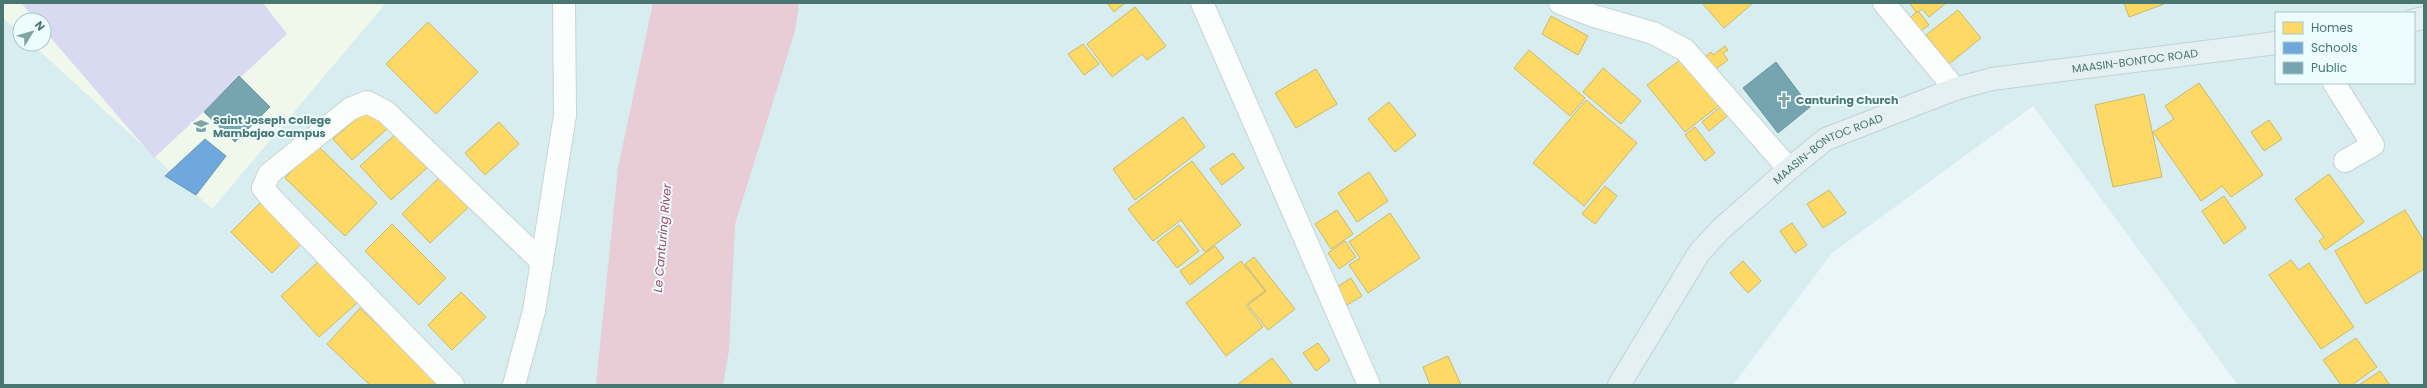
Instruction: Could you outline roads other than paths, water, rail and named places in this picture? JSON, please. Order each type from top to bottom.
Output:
[{"type":"main road","name":"MAASIN-BONTOC ROAD","points":[[1619,385],[1699,253],[1720,230],[1789,169],[1826,139],[1955,89],[1992,79],[2275,43]]},
{"type":"street","points":[[514,385],[534,311],[565,115],[564,3]]},
{"type":"street","points":[[1202,3],[1368,385]]},
{"type":"street","points":[[1560,3],[1594,16],[1653,33],[1685,50],[1789,169]]},
{"type":"street","points":[[1884,3],[1955,89]]},
{"type":"street","points":[[2335,84],[2373,145],[2345,161]]},
{"type":"street","points":[[453,385],[273,200],[263,188],[269,174],[350,109],[367,102],[386,112],[542,262]]},
{"type":"water","name":"Le Canturing River","points":[[653,3],[799,3],[795,31],[735,224],[729,350],[723,385],[596,385],[618,168]]},
{"type":"place","name":"Canturing Church","points":[[1784,100]]},
{"type":"place","name":"Saint Joseph College Mambajao Campus","points":[[201,126]]}]
